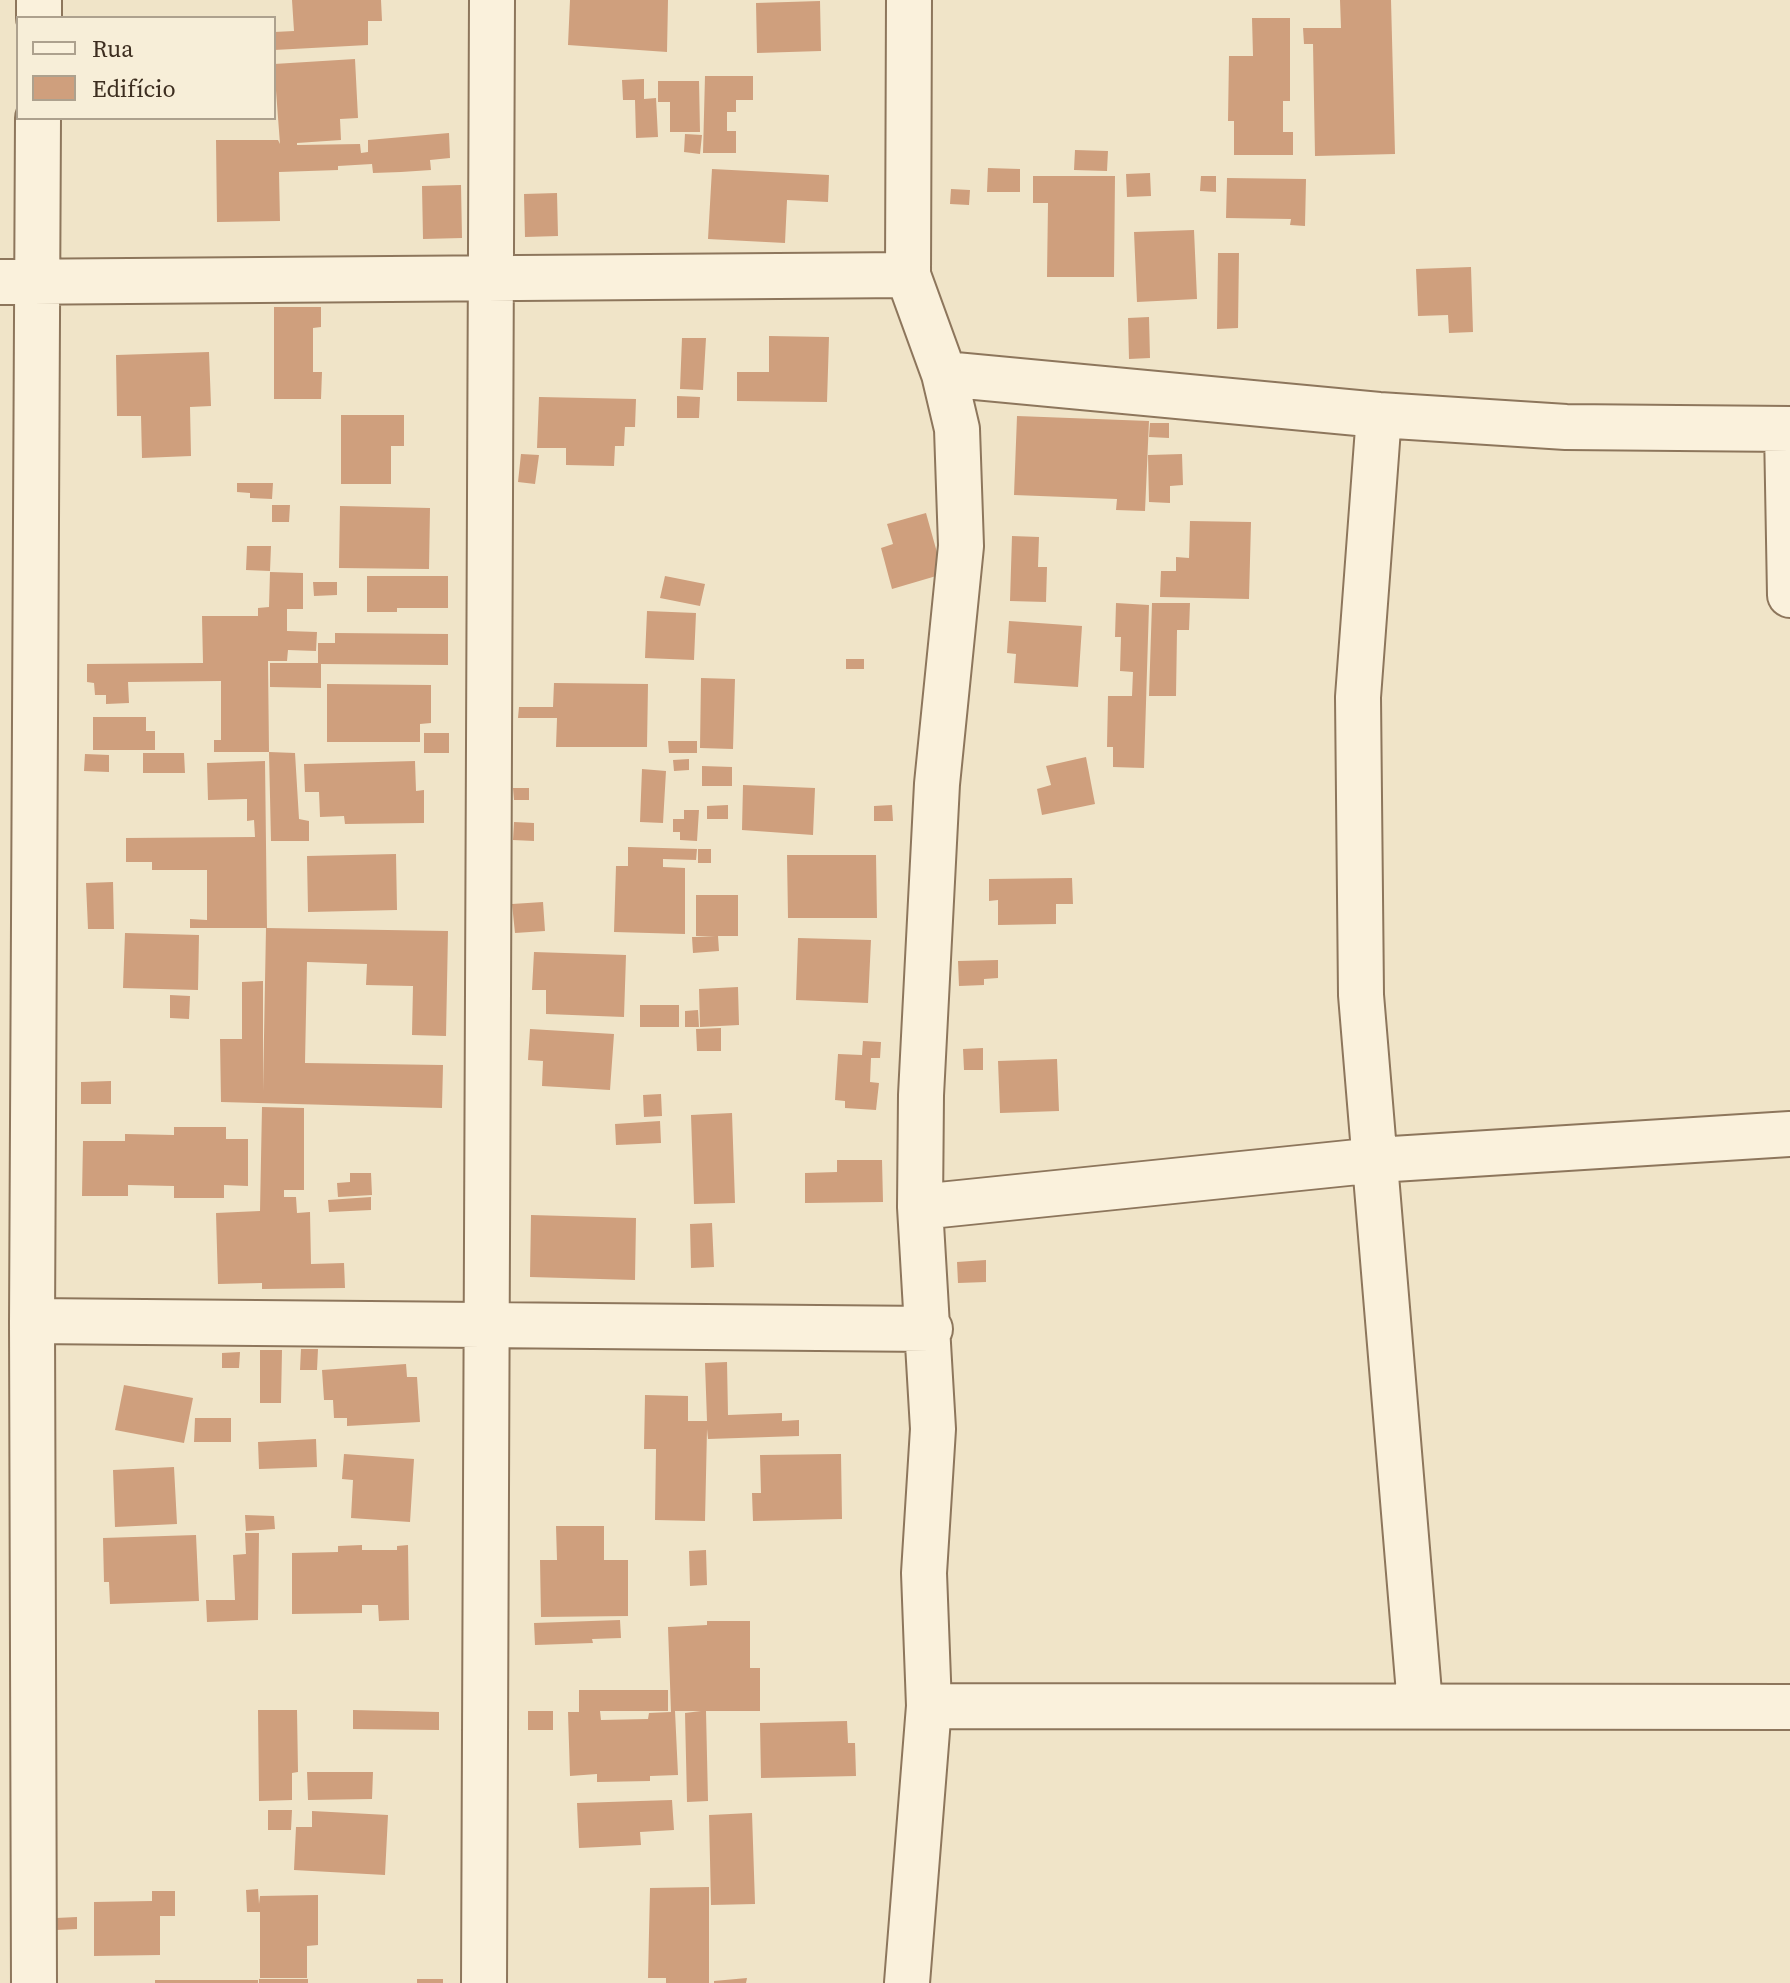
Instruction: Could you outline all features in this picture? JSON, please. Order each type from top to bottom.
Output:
[{"type":"street","points":[[484,1983],[492,0]]},
{"type":"street","points":[[907,1983],[929,1706],[924,1573],[933,1429],[930,1329],[920,1207],[921,1095],[937,784],[961,546],[957,429],[944,374],[908,275],[909,0]]},
{"type":"street","points":[[34,1983],[32,1321],[18,282],[38,120]]},
{"type":"street","points":[[18,282],[908,275]]},
{"type":"street","points":[[944,374],[1379,415],[1566,427],[1788,429],[1790,595]]},
{"type":"street","points":[[1379,415],[1358,697],[1361,995],[1420,1705]]},
{"type":"street","points":[[920,1207],[1377,1160],[1790,1134]]},
{"type":"street","points":[[32,1321],[930,1329]]},
{"type":"street","points":[[929,1706],[1790,1707]]},
{"type":"building","points":[[292,0],[381,0],[382,21],[368,21],[368,45],[276,50],[276,32],[294,31]]},
{"type":"building","points":[[570,0],[668,0],[667,52],[568,45]]},
{"type":"building","points":[[1340,0],[1391,0],[1395,154],[1315,156],[1313,44],[1304,44],[1303,28],[1341,28]]},
{"type":"building","points":[[820,1],[821,51],[757,53],[756,3]]},
{"type":"building","points":[[1252,18],[1290,18],[1290,101],[1283,101],[1283,132],[1293,132],[1293,155],[1234,155],[1234,121],[1228,121],[1229,56],[1253,56]]},
{"type":"building","points":[[355,59],[358,118],[340,119],[341,140],[297,145],[360,144],[361,153],[368,152],[368,140],[449,133],[450,158],[430,160],[431,170],[373,173],[372,164],[338,166],[338,170],[279,172],[280,221],[217,222],[216,140],[278,140],[280,144],[276,64]]},
{"type":"building","points":[[705,76],[753,76],[753,100],[736,100],[736,112],[727,112],[727,131],[736,131],[736,153],[703,153]]},
{"type":"building","points":[[644,79],[644,99],[656,98],[658,137],[636,138],[635,100],[623,100],[622,80]]},
{"type":"building","points":[[658,81],[699,81],[700,132],[670,132],[670,102],[658,102]]},
{"type":"building","points":[[685,134],[702,135],[700,154],[684,152]]},
{"type":"building","points":[[1075,150],[1108,151],[1107,171],[1074,170]]},
{"type":"building","points":[[988,168],[1020,169],[1020,192],[987,192]]},
{"type":"building","points":[[712,169],[829,175],[828,202],[787,200],[785,243],[708,239]]},
{"type":"building","points":[[1150,173],[1151,196],[1127,197],[1126,174]]},
{"type":"building","points":[[1033,176],[1115,176],[1114,277],[1047,277],[1048,203],[1033,203]]},
{"type":"building","points":[[1201,176],[1216,176],[1216,192],[1200,191]]},
{"type":"building","points":[[1227,178],[1306,179],[1305,226],[1290,225],[1291,219],[1226,218]]},
{"type":"building","points":[[461,185],[462,238],[423,239],[422,186]]},
{"type":"building","points":[[951,189],[970,190],[969,205],[950,204]]},
{"type":"building","points":[[557,193],[558,236],[525,237],[524,194]]},
{"type":"building","points":[[1194,230],[1197,299],[1137,302],[1134,232]]},
{"type":"building","points":[[1218,253],[1239,253],[1238,328],[1217,329]]},
{"type":"building","points":[[1471,267],[1473,332],[1449,333],[1448,315],[1418,316],[1416,269]]},
{"type":"building","points":[[274,307],[321,307],[321,327],[313,328],[313,372],[322,372],[321,399],[274,399]]},
{"type":"building","points":[[1149,317],[1150,358],[1129,359],[1128,318]]},
{"type":"building","points":[[769,336],[829,337],[827,402],[737,401],[737,372],[769,372]]},
{"type":"building","points":[[682,338],[706,338],[703,390],[680,389]]},
{"type":"building","points":[[209,352],[211,406],[190,407],[191,456],[142,458],[141,416],[117,416],[116,355]]},
{"type":"building","points":[[677,396],[700,397],[699,418],[677,418]]},
{"type":"building","points":[[539,397],[636,399],[635,427],[625,427],[624,446],[615,446],[614,466],[566,465],[566,448],[537,448]]},
{"type":"building","points":[[341,415],[404,415],[404,446],[391,446],[391,484],[341,484]]},
{"type":"building","points":[[1017,416],[1149,421],[1145,511],[1116,510],[1117,499],[1014,495]]},
{"type":"building","points":[[1150,423],[1169,423],[1169,438],[1149,437]]},
{"type":"building","points":[[521,454],[539,455],[535,484],[518,482]]},
{"type":"building","points":[[1182,454],[1183,485],[1170,486],[1170,503],[1149,502],[1148,455]]},
{"type":"building","points":[[237,483],[273,483],[272,499],[250,498],[250,493],[237,492]]},
{"type":"building","points":[[272,505],[290,505],[289,522],[272,522]]},
{"type":"building","points":[[340,506],[430,508],[429,569],[339,568]]},
{"type":"building","points":[[926,513],[943,574],[892,589],[881,548],[893,544],[887,524]]},
{"type":"building","points":[[1190,521],[1251,522],[1249,599],[1160,597],[1161,571],[1176,571],[1176,557],[1189,558]]},
{"type":"building","points":[[1012,536],[1039,537],[1038,567],[1047,567],[1046,602],[1010,601]]},
{"type":"building","points":[[247,546],[271,546],[270,571],[246,570]]},
{"type":"building","points":[[270,572],[303,573],[303,609],[287,609],[287,631],[317,632],[316,651],[288,650],[287,661],[268,661],[269,752],[214,752],[214,740],[221,740],[221,681],[128,682],[129,703],[106,704],[106,695],[95,695],[94,683],[87,682],[87,664],[203,663],[202,616],[258,616],[258,608],[269,607]]},
{"type":"building","points":[[367,576],[448,576],[448,608],[397,608],[397,612],[367,612]]},
{"type":"building","points":[[665,576],[705,584],[700,606],[660,598]]},
{"type":"building","points":[[313,582],[337,582],[337,595],[314,596]]},
{"type":"building","points":[[1116,603],[1149,605],[1144,768],[1113,767],[1113,747],[1107,747],[1108,696],[1132,696],[1133,672],[1120,671],[1121,637],[1115,637]]},
{"type":"building","points":[[1152,603],[1190,603],[1189,630],[1177,630],[1176,696],[1149,696]]},
{"type":"building","points":[[647,611],[696,613],[694,660],[645,658]]},
{"type":"building","points":[[1009,621],[1082,626],[1078,687],[1014,683],[1016,654],[1007,653]]},
{"type":"building","points":[[335,633],[448,634],[448,665],[321,664],[321,688],[270,687],[270,663],[318,663],[318,643],[335,643]]},
{"type":"building","points":[[846,659],[864,659],[864,669],[846,669]]},
{"type":"building","points":[[701,678],[735,679],[733,749],[700,748]]},
{"type":"building","points":[[554,683],[648,684],[647,747],[556,747],[557,718],[518,718],[519,707],[553,707]]},
{"type":"building","points":[[327,684],[431,685],[431,723],[420,724],[420,742],[327,742]]},
{"type":"building","points":[[93,717],[146,717],[146,731],[155,731],[155,750],[93,750]]},
{"type":"building","points":[[424,733],[449,733],[449,753],[424,753]]},
{"type":"building","points":[[668,741],[697,741],[697,753],[669,753]]},
{"type":"building","points":[[269,752],[295,753],[299,819],[309,821],[309,841],[271,841]]},
{"type":"building","points":[[143,753],[184,753],[185,773],[143,773]]},
{"type":"building","points":[[85,754],[109,755],[109,772],[84,771]]},
{"type":"building","points":[[1086,757],[1095,804],[1042,815],[1037,789],[1051,785],[1046,766]]},
{"type":"building","points":[[689,759],[689,770],[674,771],[673,760]]},
{"type":"building","points":[[265,761],[267,928],[190,928],[190,919],[207,920],[207,870],[152,870],[152,862],[126,862],[126,838],[255,837],[254,820],[247,821],[247,799],[208,800],[207,763]]},
{"type":"building","points":[[415,761],[416,791],[424,790],[424,823],[345,824],[344,816],[320,817],[319,792],[305,792],[304,764]]},
{"type":"building","points":[[702,766],[732,767],[732,786],[702,786]]},
{"type":"building","points":[[642,769],[666,771],[663,823],[640,822]]},
{"type":"building","points":[[743,785],[815,788],[813,835],[742,830]]},
{"type":"building","points":[[513,788],[529,788],[529,800],[514,800]]},
{"type":"building","points":[[728,805],[728,819],[707,819],[707,806]]},
{"type":"building","points":[[892,805],[893,821],[874,821],[874,806]]},
{"type":"building","points":[[684,810],[699,810],[697,841],[680,840],[680,832],[673,832],[673,819],[684,819]]},
{"type":"building","points":[[514,822],[534,823],[534,841],[513,840]]},
{"type":"building","points":[[628,847],[697,849],[696,860],[663,859],[663,867],[685,868],[685,934],[614,932],[616,866],[628,866]]},
{"type":"building","points":[[698,849],[711,849],[711,863],[698,863]]},
{"type":"building","points":[[396,854],[397,910],[308,912],[307,856]]},
{"type":"building","points":[[787,855],[876,855],[877,918],[788,918]]},
{"type":"building","points":[[1072,878],[1073,904],[1056,904],[1056,924],[998,925],[998,900],[989,901],[989,879]]},
{"type":"building","points":[[113,882],[114,929],[88,929],[86,883]]},
{"type":"building","points":[[696,895],[738,895],[738,936],[718,936],[719,951],[693,953],[692,937],[715,937],[696,936]]},
{"type":"building","points":[[543,902],[545,931],[515,933],[512,904]]},
{"type":"building","points":[[266,928],[448,931],[446,1036],[412,1035],[413,986],[366,985],[367,964],[307,962],[305,1063],[443,1065],[442,1108],[221,1102],[220,1039],[242,1039],[242,982],[263,981],[263,1091]]},
{"type":"building","points":[[125,933],[199,935],[198,990],[123,988]]},
{"type":"building","points":[[798,938],[871,940],[868,1003],[796,1000]]},
{"type":"building","points":[[534,952],[626,955],[624,1017],[546,1014],[546,990],[532,990]]},
{"type":"building","points":[[998,960],[998,978],[984,979],[984,985],[959,986],[958,961]]},
{"type":"building","points":[[738,987],[739,1025],[700,1027],[699,989]]},
{"type":"building","points":[[170,995],[190,996],[189,1019],[170,1018]]},
{"type":"building","points":[[640,1005],[679,1005],[679,1027],[640,1027]]},
{"type":"building","points":[[698,1010],[699,1027],[685,1027],[685,1011]]},
{"type":"building","points":[[721,1028],[721,1051],[697,1051],[696,1029]]},
{"type":"building","points":[[530,1029],[614,1034],[610,1090],[542,1086],[543,1061],[528,1060]]},
{"type":"building","points":[[863,1041],[881,1042],[880,1058],[871,1058],[870,1082],[879,1083],[876,1110],[845,1108],[845,1101],[835,1100],[838,1054],[862,1055]]},
{"type":"building","points":[[983,1048],[983,1070],[964,1070],[963,1049]]},
{"type":"building","points":[[1057,1059],[1059,1111],[1000,1113],[998,1061]]},
{"type":"building","points":[[111,1081],[111,1104],[81,1104],[81,1082]]},
{"type":"building","points":[[661,1094],[662,1116],[644,1117],[643,1095]]},
{"type":"building","points":[[262,1107],[304,1108],[304,1190],[284,1190],[284,1197],[296,1197],[297,1213],[310,1212],[311,1264],[344,1263],[345,1288],[262,1289],[262,1283],[218,1284],[216,1213],[260,1211]]},
{"type":"building","points":[[732,1113],[735,1203],[694,1204],[691,1115]]},
{"type":"building","points":[[660,1121],[661,1143],[616,1145],[615,1124]]},
{"type":"building","points":[[174,1127],[226,1127],[226,1139],[248,1139],[248,1186],[224,1185],[224,1198],[174,1198],[174,1186],[128,1185],[128,1196],[82,1196],[83,1141],[125,1141],[125,1134],[174,1135]]},
{"type":"building","points":[[837,1160],[882,1160],[883,1202],[805,1203],[805,1173],[837,1172]]},
{"type":"building","points":[[350,1173],[371,1173],[372,1195],[338,1197],[337,1183],[350,1182]]},
{"type":"building","points":[[371,1197],[371,1210],[329,1212],[328,1200]]},
{"type":"building","points":[[531,1215],[636,1218],[635,1280],[530,1277]]},
{"type":"building","points":[[712,1223],[714,1267],[691,1268],[690,1224]]},
{"type":"building","points":[[986,1260],[986,1282],[958,1283],[957,1262]]},
{"type":"building","points":[[301,1349],[318,1349],[317,1370],[300,1370]]},
{"type":"building","points":[[260,1350],[282,1350],[281,1403],[260,1403]]},
{"type":"building","points":[[240,1352],[239,1368],[222,1368],[222,1353]]},
{"type":"building","points":[[727,1362],[728,1415],[782,1413],[782,1421],[799,1420],[799,1436],[708,1439],[707,1429],[705,1521],[655,1520],[656,1449],[644,1449],[645,1395],[688,1396],[688,1421],[707,1421],[705,1363]]},
{"type":"building","points":[[406,1364],[407,1377],[417,1377],[420,1422],[347,1426],[347,1418],[334,1418],[333,1400],[324,1400],[322,1370]]},
{"type":"building","points":[[124,1385],[193,1398],[184,1443],[115,1430]]},
{"type":"building","points":[[195,1418],[231,1418],[231,1442],[194,1442]]},
{"type":"building","points":[[316,1439],[317,1467],[259,1469],[258,1442]]},
{"type":"building","points":[[344,1454],[414,1459],[410,1522],[351,1518],[353,1480],[342,1479]]},
{"type":"building","points":[[841,1454],[842,1519],[753,1521],[752,1493],[761,1493],[760,1455]]},
{"type":"building","points":[[174,1467],[177,1524],[115,1527],[113,1470]]},
{"type":"building","points":[[245,1515],[274,1516],[275,1529],[246,1531]]},
{"type":"building","points":[[556,1526],[604,1526],[604,1560],[628,1560],[628,1616],[541,1617],[540,1560],[557,1560]]},
{"type":"building","points":[[245,1533],[259,1533],[258,1620],[207,1622],[206,1600],[235,1600],[233,1555],[246,1554]]},
{"type":"building","points":[[196,1535],[199,1601],[110,1604],[109,1582],[104,1582],[103,1538]]},
{"type":"building","points":[[362,1545],[362,1550],[397,1550],[397,1546],[408,1545],[409,1620],[379,1621],[378,1605],[362,1605],[362,1613],[292,1614],[292,1553],[338,1552],[338,1546]]},
{"type":"building","points":[[706,1550],[707,1585],[690,1586],[689,1551]]},
{"type":"building","points":[[620,1620],[621,1638],[592,1639],[593,1643],[535,1645],[534,1623]]},
{"type":"building","points":[[707,1621],[750,1621],[750,1668],[760,1668],[760,1711],[706,1711],[708,1801],[687,1802],[685,1713],[701,1711],[675,1711],[678,1775],[650,1776],[650,1781],[597,1782],[597,1774],[570,1776],[568,1712],[579,1712],[579,1690],[668,1690],[668,1711],[600,1711],[601,1720],[648,1719],[649,1713],[671,1712],[668,1627],[707,1625]]},
{"type":"building","points":[[258,1710],[297,1710],[298,1772],[292,1773],[292,1800],[259,1801]]},
{"type":"building","points":[[353,1710],[439,1712],[439,1730],[353,1729]]},
{"type":"building","points":[[528,1711],[553,1711],[553,1730],[528,1730]]},
{"type":"building","points":[[847,1721],[848,1743],[855,1743],[856,1776],[761,1778],[760,1723]]},
{"type":"building","points":[[307,1772],[373,1772],[372,1799],[308,1800]]},
{"type":"building","points":[[672,1800],[674,1830],[640,1832],[641,1845],[579,1848],[577,1803]]},
{"type":"building","points":[[268,1810],[292,1810],[291,1830],[268,1830]]},
{"type":"building","points":[[312,1811],[388,1815],[385,1875],[294,1870],[296,1827],[312,1827]]},
{"type":"building","points":[[752,1813],[755,1904],[711,1905],[709,1815]]},
{"type":"building","points":[[709,1887],[709,1983],[666,1983],[666,1978],[648,1978],[650,1888]]},
{"type":"building","points":[[258,1889],[259,1904],[260,1896],[318,1895],[318,1945],[307,1946],[307,1978],[260,1978],[260,1912],[247,1912],[246,1890]]},
{"type":"building","points":[[152,1891],[175,1891],[175,1916],[160,1916],[160,1955],[94,1956],[94,1902],[152,1901]]},
{"type":"building","points":[[77,1917],[77,1929],[56,1930],[56,1918]]},
{"type":"building","points":[[747,1978],[746,1983],[714,1983],[714,1981]]},
{"type":"building","points":[[259,1979],[308,1979],[308,1983],[259,1983]]},
{"type":"building","points":[[417,1979],[443,1979],[443,1983],[417,1983]]},
{"type":"building","points":[[155,1980],[258,1980],[258,1983],[155,1983]]}]
